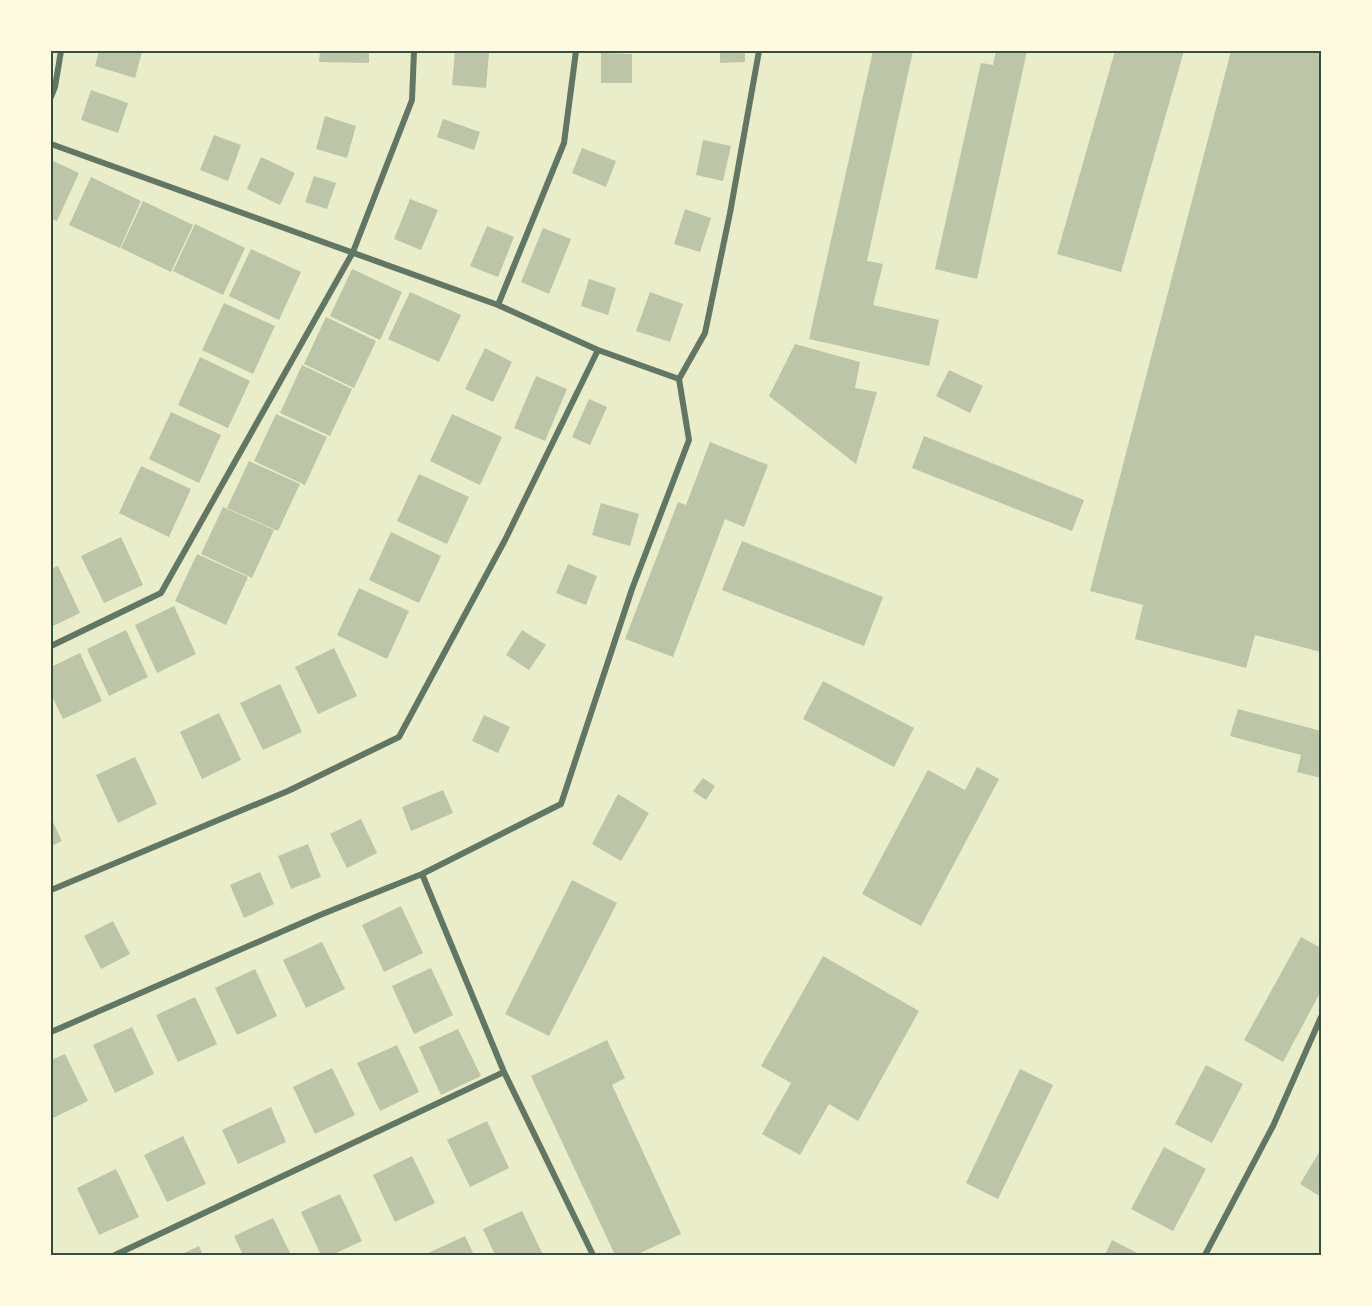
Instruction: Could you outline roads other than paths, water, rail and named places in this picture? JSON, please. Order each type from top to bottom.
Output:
[{"type":"street","points":[[51,97],[61,51]]},
{"type":"street","points":[[51,646],[161,593],[353,252],[412,100],[414,51]]},
{"type":"street","points":[[498,305],[564,143],[576,51]]},
{"type":"street","points":[[51,1032],[320,915],[422,874],[561,804],[632,589],[689,440],[679,379],[705,333],[730,213],[759,51]]},
{"type":"street","points":[[51,144],[498,305],[598,350],[679,379]]},
{"type":"street","points":[[51,890],[288,791],[399,737],[506,540],[598,350]]},
{"type":"street","points":[[422,874],[504,1072],[593,1255]]},
{"type":"street","points":[[1205,1255],[1273,1126],[1321,1017]]},
{"type":"street","points":[[115,1255],[504,1072]]}]
